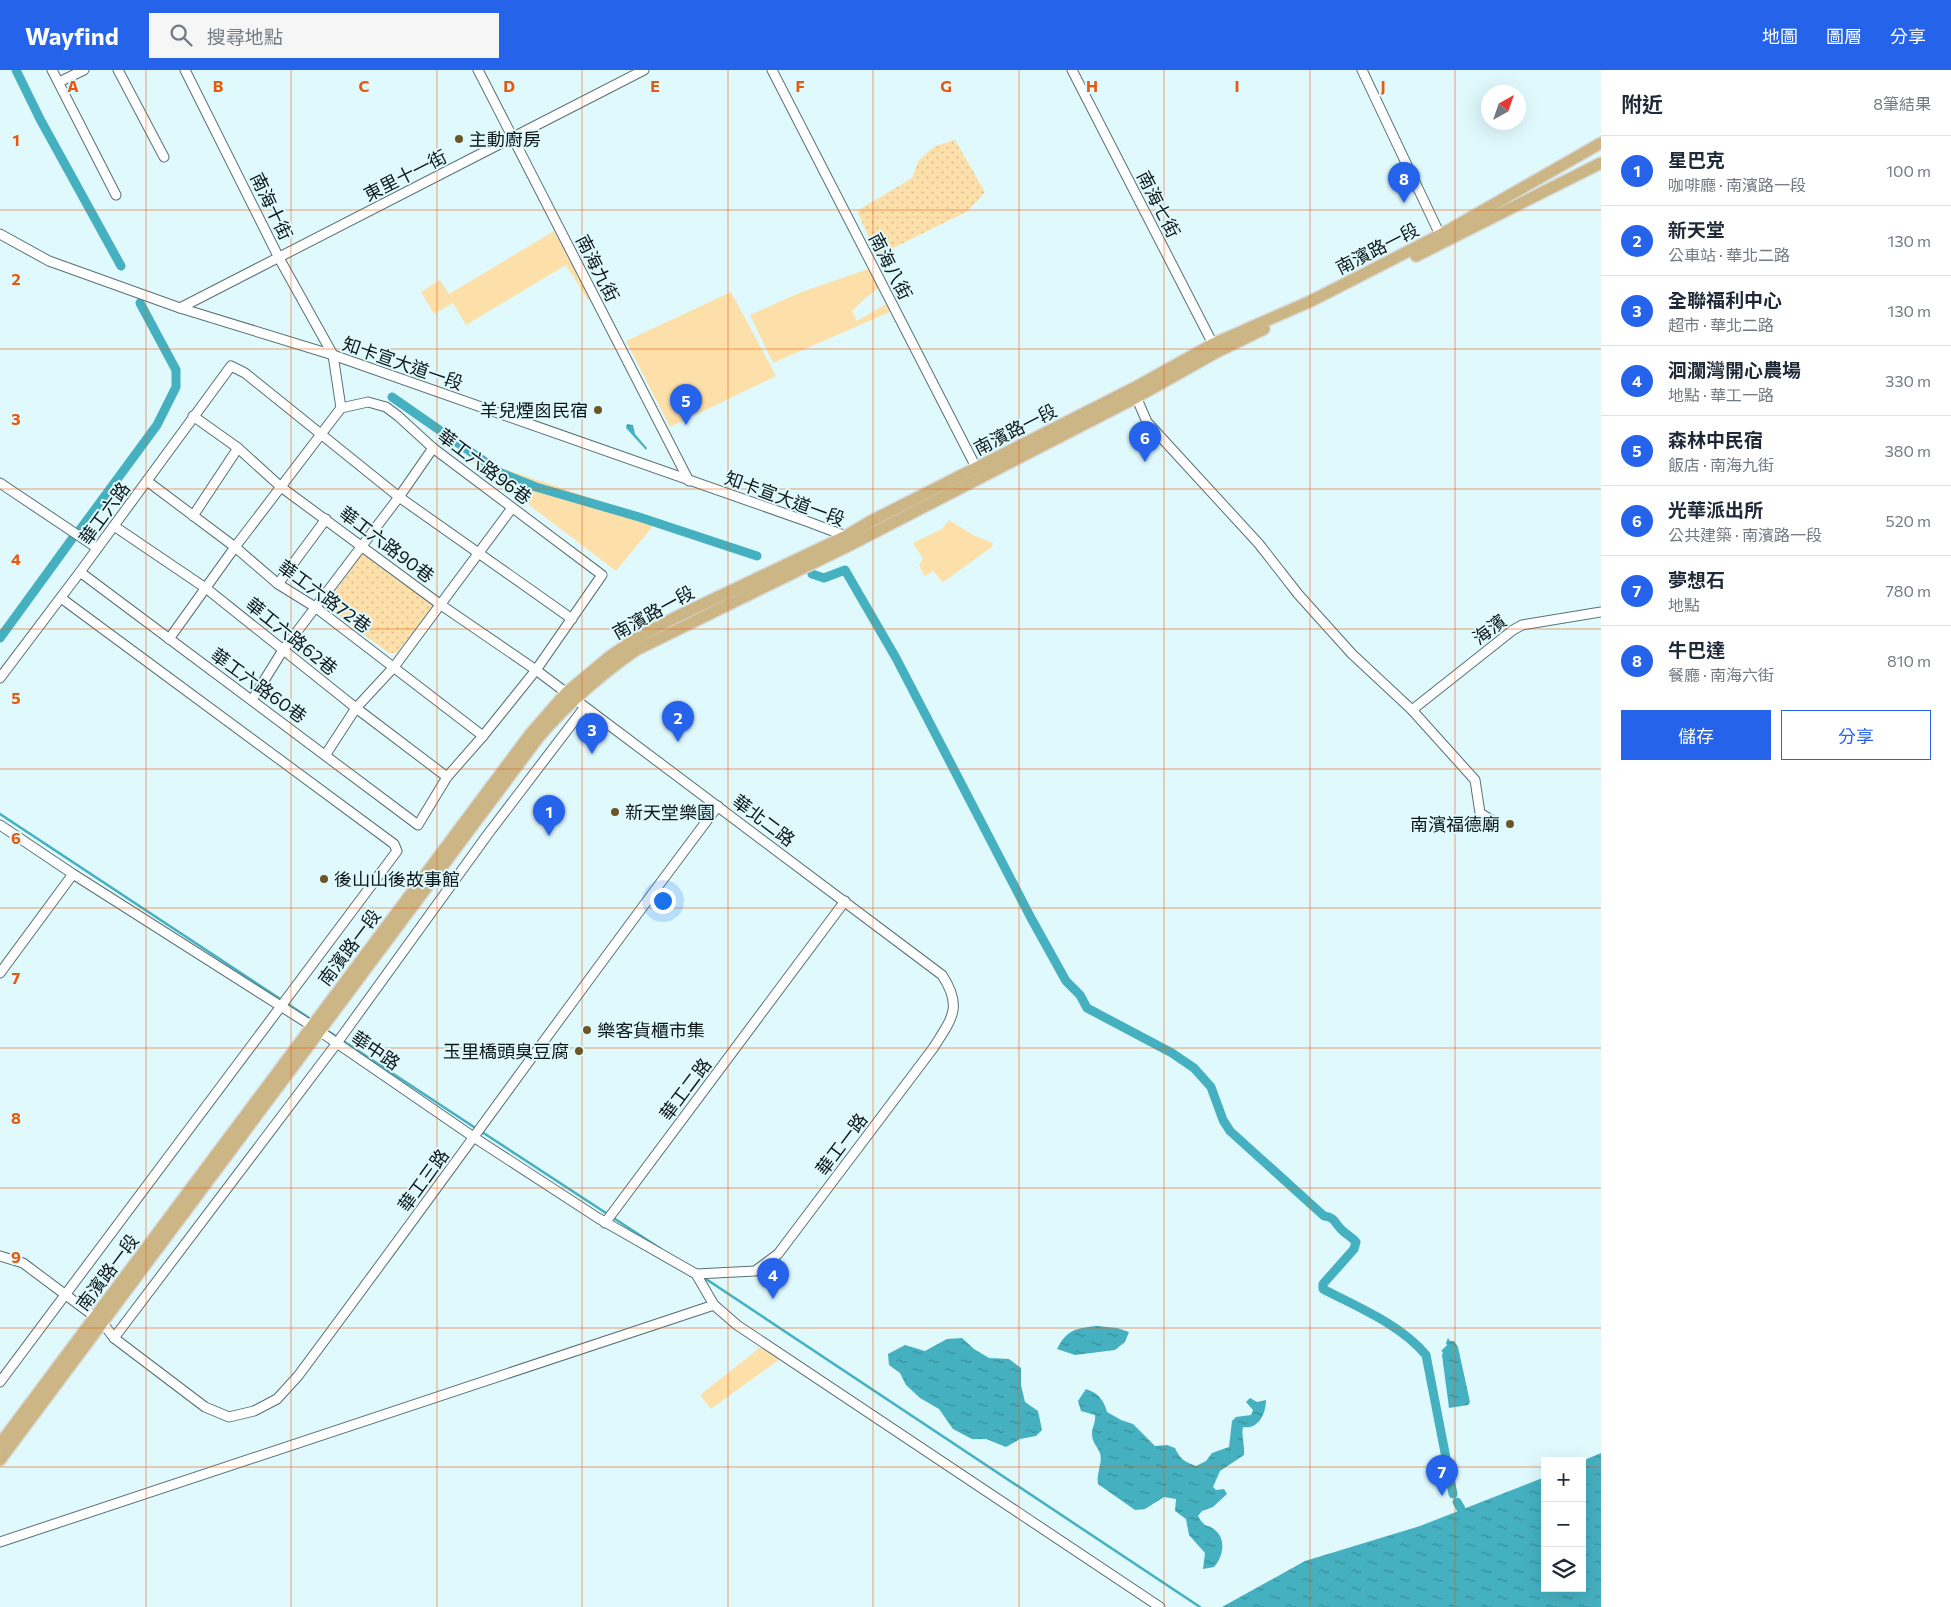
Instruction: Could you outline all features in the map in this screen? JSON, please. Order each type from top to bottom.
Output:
[{"type":"main road","name":"南濱路一段","points":[[1442,239],[1601,143]]},
{"type":"main road","name":"南濱路一段","points":[[0,1444],[98,1320],[316,1028],[538,738],[559,714],[570,696],[608,657],[638,637],[678,616],[848,540],[871,521],[979,472],[1134,393],[1215,348],[1601,164]]},
{"type":"main road","name":"南濱路一段","points":[[0,1460],[98,1320]]},
{"type":"street","points":[[52,70],[116,195]]},
{"type":"street","points":[[59,82],[84,70]]},
{"type":"street","points":[[118,70],[164,156]]},
{"type":"street","name":"南海十街","points":[[185,70],[279,258],[333,355]]},
{"type":"street","name":"南海九街","points":[[478,70],[689,481]]},
{"type":"street","name":"東里十一街","points":[[180,308],[644,70]]},
{"type":"street","name":"南海八街","points":[[772,70],[979,472]]},
{"type":"street","name":"南海七街","points":[[1072,70],[1215,348]]},
{"type":"street","points":[[1362,70],[1442,239]]},
{"type":"street","name":"知卡宣大道一段","points":[[0,234],[49,261],[180,308],[333,355],[689,481],[848,540]]},
{"type":"street","points":[[168,640],[235,547],[341,408],[333,355]]},
{"type":"street","name":"華工六路","points":[[0,678],[231,366],[245,373],[321,434]]},
{"type":"street","points":[[1134,393],[1147,422],[1253,537],[1313,612],[1352,654],[1412,710],[1475,780],[1480,813],[1493,821]]},
{"type":"street","name":"華工六路96巷","points":[[341,408],[368,402],[386,407],[432,448],[602,575],[572,619]]},
{"type":"street","name":"華工六路90巷","points":[[193,416],[238,448],[282,487],[440,604],[536,670],[570,696]]},
{"type":"street","points":[[321,434],[399,497],[572,619],[536,670],[447,777]]},
{"type":"street","points":[[193,516],[238,448]]},
{"type":"street","points":[[252,700],[283,650],[363,546],[432,448]]},
{"type":"street","name":"華工六路72巷","points":[[147,481],[235,547],[278,584],[315,606],[483,736]]},
{"type":"street","points":[[0,483],[98,548]]},
{"type":"street","points":[[326,754],[356,708],[394,667],[512,508]]},
{"type":"street","points":[[278,584],[326,519]]},
{"type":"street","name":"華工六路62巷","points":[[114,526],[206,589],[356,708],[447,777]]},
{"type":"street","name":"華工六路60巷","points":[[80,572],[168,640],[326,754],[418,825],[447,777]]},
{"type":"street","points":[[0,1382],[397,851],[394,844],[61,598]]},
{"type":"street","name":"海濱","points":[[1412,710],[1513,630],[1531,624],[1601,612]]},
{"type":"street","name":"華北二路","points":[[570,696],[942,975]]},
{"type":"street","points":[[114,1338],[336,1043],[488,834],[584,708]]},
{"type":"street","name":"華工三路","points":[[0,1256],[23,1263],[98,1320],[114,1338],[205,1408],[229,1417],[254,1411],[277,1399],[298,1376],[475,1138],[612,947],[718,806]]},
{"type":"street","name":"華中路","points":[[0,825],[73,874],[316,1028],[475,1138],[605,1223],[696,1274],[714,1304],[737,1325],[1160,1607]]},
{"type":"street","points":[[0,974],[73,874]]},
{"type":"street","name":"華工二路","points":[[605,1223],[845,901]]},
{"type":"street","name":"華工一路","points":[[696,1274],[755,1271],[778,1254],[934,1047],[947,1026],[953,1014],[954,1003],[950,988],[942,975]]},
{"type":"street","points":[[0,1542],[714,1304]]},
{"type":"shaded area","points":[[955,140],[985,192],[968,211],[877,256],[857,211],[912,178],[919,160],[935,146]]},
{"type":"shaded area","points":[[554,231],[594,296],[588,300],[566,265],[466,325],[453,303],[434,314],[421,292],[440,280],[449,294]]},
{"type":"shaded area","points":[[871,268],[880,287],[852,311],[857,321],[888,303],[892,311],[773,363],[750,315],[799,293]]},
{"type":"shaded area","points":[[731,292],[776,376],[670,427],[626,341]]},
{"type":"shaded area","points":[[465,456],[658,520],[616,571]]},
{"type":"shaded area","points":[[949,520],[973,535],[993,543],[992,547],[943,582],[933,571],[925,576],[919,565],[923,559],[913,543],[942,529]]},
{"type":"shaded area","points":[[365,550],[435,603],[397,653],[389,653],[325,606]]},
{"type":"shaded area","points":[[762,1346],[780,1359],[711,1409],[700,1395]]},
{"type":"water","points":[[627,424],[633,425],[635,434],[647,448],[646,450],[626,428]]},
{"type":"water","points":[[1097,1326],[1117,1328],[1129,1332],[1125,1342],[1115,1350],[1075,1355],[1057,1349],[1069,1333],[1078,1329]]},
{"type":"water","points":[[962,1338],[974,1349],[989,1358],[1009,1359],[1021,1368],[1021,1385],[1025,1402],[1038,1411],[1042,1430],[1036,1436],[1020,1439],[1006,1447],[986,1439],[972,1439],[953,1429],[939,1409],[920,1398],[906,1385],[900,1373],[889,1365],[888,1354],[905,1345],[925,1351],[947,1339]]},
{"type":"water","points":[[1448,1338],[1450,1341],[1454,1341],[1458,1347],[1470,1402],[1468,1405],[1449,1408],[1443,1352],[1441,1351],[1447,1345]]},
{"type":"water","points":[[1086,1389],[1100,1398],[1107,1412],[1133,1424],[1155,1446],[1167,1445],[1175,1448],[1183,1460],[1196,1466],[1206,1461],[1212,1453],[1229,1447],[1232,1421],[1236,1417],[1251,1415],[1253,1410],[1246,1402],[1250,1398],[1257,1402],[1266,1400],[1265,1411],[1260,1420],[1253,1426],[1243,1427],[1244,1455],[1220,1471],[1213,1487],[1216,1490],[1224,1489],[1227,1494],[1213,1507],[1202,1511],[1198,1516],[1205,1525],[1216,1531],[1221,1540],[1221,1554],[1214,1567],[1203,1569],[1205,1553],[1189,1535],[1186,1519],[1175,1511],[1176,1499],[1164,1497],[1145,1509],[1135,1510],[1098,1484],[1101,1457],[1092,1437],[1095,1415],[1081,1411],[1078,1401]]},
{"type":"water","points":[[1601,1453],[1601,1607],[1222,1607],[1305,1561],[1420,1526],[1541,1479],[1541,1592],[1586,1592],[1586,1459]]},
{"type":"waterway","points":[[16,70],[40,119],[121,266]]},
{"type":"waterway","points":[[79,531],[157,425],[176,387],[176,370],[140,303]]},
{"type":"waterway","points":[[392,397],[501,473],[536,487],[639,517],[757,556]]},
{"type":"waterway","points":[[0,638],[72,539]]},
{"type":"waterway","points":[[812,574],[824,578],[845,570],[896,658],[1031,918],[1066,981],[1080,995],[1087,1008],[1172,1053],[1194,1068],[1211,1087],[1223,1120],[1230,1131],[1324,1216],[1333,1220],[1340,1229],[1356,1242],[1354,1249],[1323,1284],[1323,1289],[1391,1325],[1416,1344],[1426,1355],[1453,1494]]},
{"type":"waterway","points":[[0,814],[312,1020]]},
{"type":"waterway","points":[[325,1029],[477,1129]]},
{"type":"waterway","points":[[482,1132],[661,1249]]},
{"type":"waterway","points":[[703,1277],[1200,1607]]},
{"type":"waterway","points":[[1457,1502],[1461,1509]]},
{"type":"place","name":"主動廚房","points":[[459,139]]},
{"type":"place","name":"牛巴達","points":[[1404,203]]},
{"type":"place","name":"羊兒煙囪民宿","points":[[598,410]]},
{"type":"place","name":"森林中民宿","points":[[686,425]]},
{"type":"place","name":"光華派出所","points":[[1145,462]]},
{"type":"place","name":"新天堂","points":[[678,742]]},
{"type":"place","name":"全聯福利中心","points":[[592,754]]},
{"type":"place","name":"新天堂樂園","points":[[615,812]]},
{"type":"place","name":"南濱福德廟","points":[[1510,824]]},
{"type":"place","name":"星巴克","points":[[549,836]]},
{"type":"place","name":"後山山後故事館","points":[[324,879]]},
{"type":"place","name":"樂客貨櫃市集","points":[[587,1030]]},
{"type":"place","name":"玉里橋頭臭豆腐","points":[[579,1051]]},
{"type":"place","name":"洄瀾灣開心農場","points":[[773,1299]]},
{"type":"place","name":"夢想石","points":[[1442,1496]]}]
